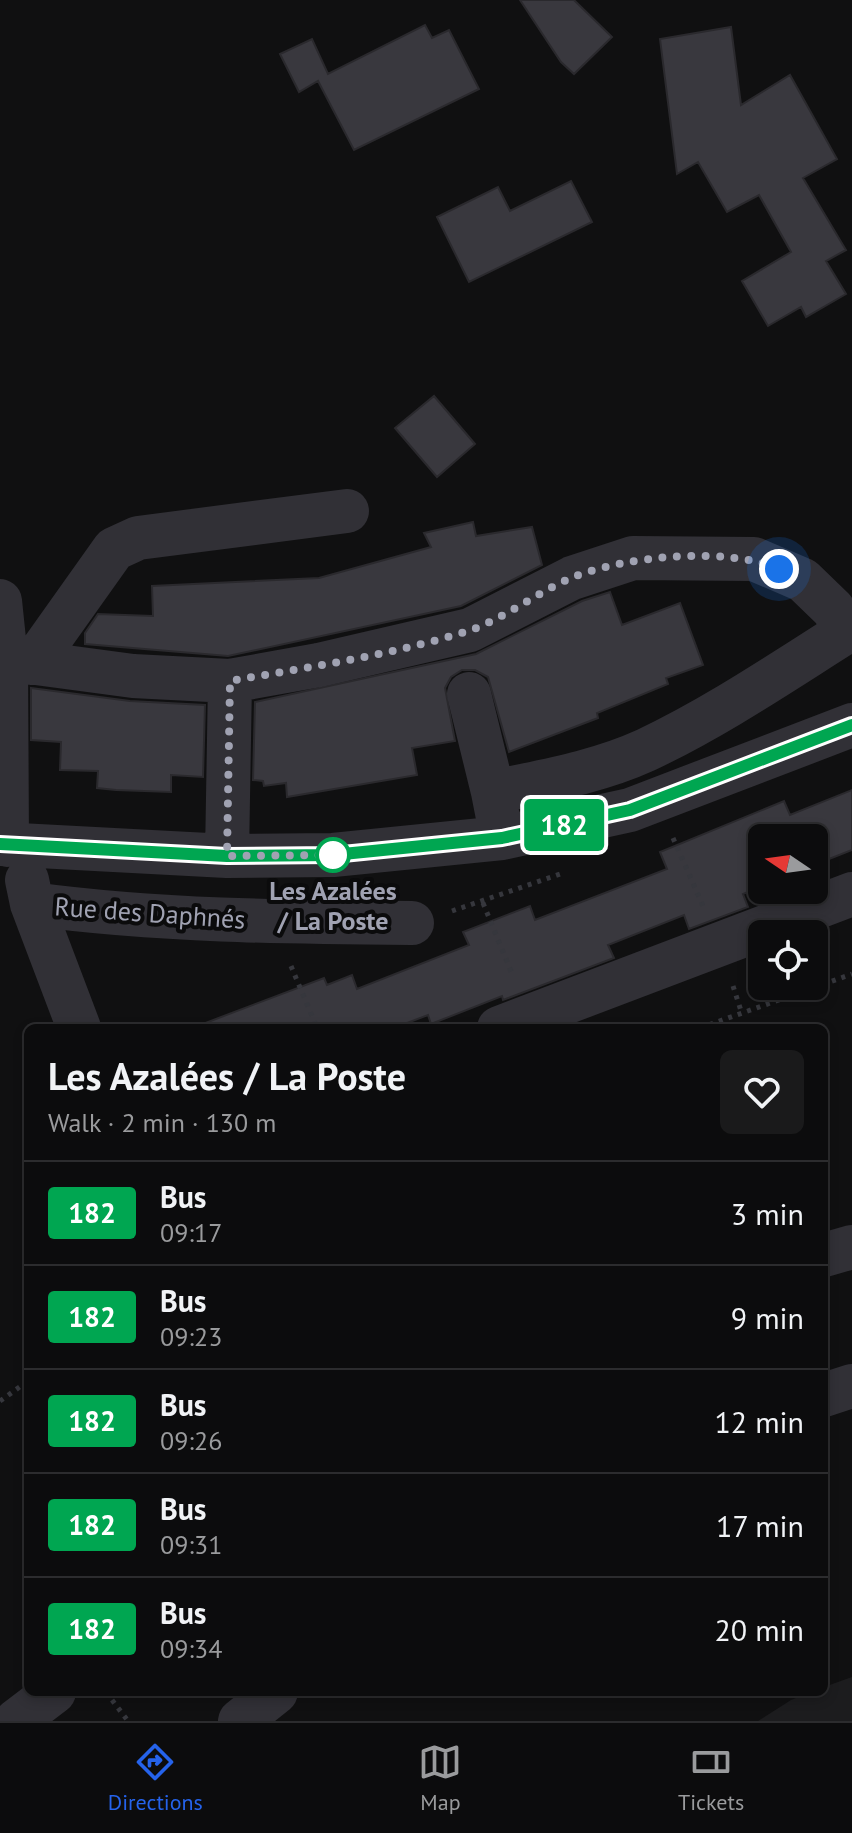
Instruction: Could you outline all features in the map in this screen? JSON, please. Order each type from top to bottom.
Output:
[{"type":"street","points":[[19,661],[114,549],[138,538],[347,511]]},
{"type":"street","points":[[19,661],[133,676],[230,681],[319,665],[470,630],[572,578],[633,558],[754,559],[803,580],[849,629],[750,693],[645,751],[564,778],[493,792]]},
{"type":"street","points":[[0,601],[19,661],[11,845],[25,867],[32,904],[77,1024]]},
{"type":"street","points":[[227,856],[230,681]]},
{"type":"street","points":[[469,694],[502,838]]},
{"type":"street","points":[[11,845],[227,856],[333,855],[502,838],[630,810],[852,725]]},
{"type":"street","points":[[514,1022],[852,894]]},
{"type":"street","name":"Rue des Daphnés","points":[[32,904],[89,911],[276,922],[412,923]]},
{"type":"street","points":[[828,1254],[852,1247]]},
{"type":"street","points":[[828,1394],[852,1386]]},
{"type":"street","points":[[16,1721],[49,1696]]},
{"type":"street","points":[[240,1721],[271,1696]]},
{"type":"path","points":[[671,833],[720,945]]},
{"type":"path","points":[[483,903],[514,1022]]},
{"type":"path","points":[[276,922],[315,1024]]},
{"type":"path","points":[[711,1024],[852,974]]},
{"type":"path","points":[[0,1401],[24,1384]]},
{"type":"path","points":[[109,1696],[128,1721]]},
{"type":"shaded area","points":[[852,1677],[852,1721],[758,1721],[801,1696],[828,1696],[828,1686]]},
{"type":"building","points":[[520,0],[574,0],[612,37],[574,74],[561,62]]},
{"type":"building","points":[[425,25],[432,38],[449,30],[479,89],[354,150],[318,81],[299,92],[280,54],[312,39],[328,74]]},
{"type":"building","points":[[731,27],[741,105],[790,75],[837,159],[803,178],[846,250],[826,261],[846,294],[806,317],[801,307],[768,326],[742,281],[791,252],[759,195],[727,212],[698,162],[677,174],[660,39]]},
{"type":"building","points":[[571,181],[592,222],[469,282],[437,217],[498,187],[510,211]]},
{"type":"building","points":[[434,396],[475,444],[437,477],[395,428]]},
{"type":"building","points":[[473,522],[476,536],[532,527],[542,565],[461,606],[228,656],[85,644],[85,633],[98,614],[153,616],[152,586],[319,578],[431,547],[424,533]]},
{"type":"building","points":[[610,592],[622,625],[680,603],[703,665],[666,678],[668,684],[597,713],[598,718],[509,752],[488,677],[475,670],[462,670],[451,677],[445,688],[455,741],[412,748],[417,775],[287,797],[286,783],[264,786],[263,781],[253,780],[255,702],[476,654],[582,601]]},
{"type":"building","points":[[31,688],[130,701],[205,705],[203,777],[171,775],[171,792],[116,790],[97,788],[98,771],[60,770],[61,742],[31,740]]},
{"type":"building","points":[[852,790],[852,850],[828,859],[828,824],[748,824],[748,892],[743,894],[748,907],[689,929],[684,915],[608,945],[614,958],[431,1024],[428,1015],[404,1024],[203,1024],[324,978],[327,985],[352,975],[357,989],[469,945],[463,932],[530,906],[535,920],[667,869],[660,852],[784,801],[790,815]]},
{"type":"bus line","name":"182","points":[[0,844],[227,856],[333,855],[502,838],[630,810],[852,725]]},
{"type":"place","name":"Les Azalées / La Poste","points":[[333,855]]},
{"type":"route","points":[[333,855],[227,856],[230,681],[319,665],[470,630],[572,578],[633,558],[754,559],[779,569]]}]
